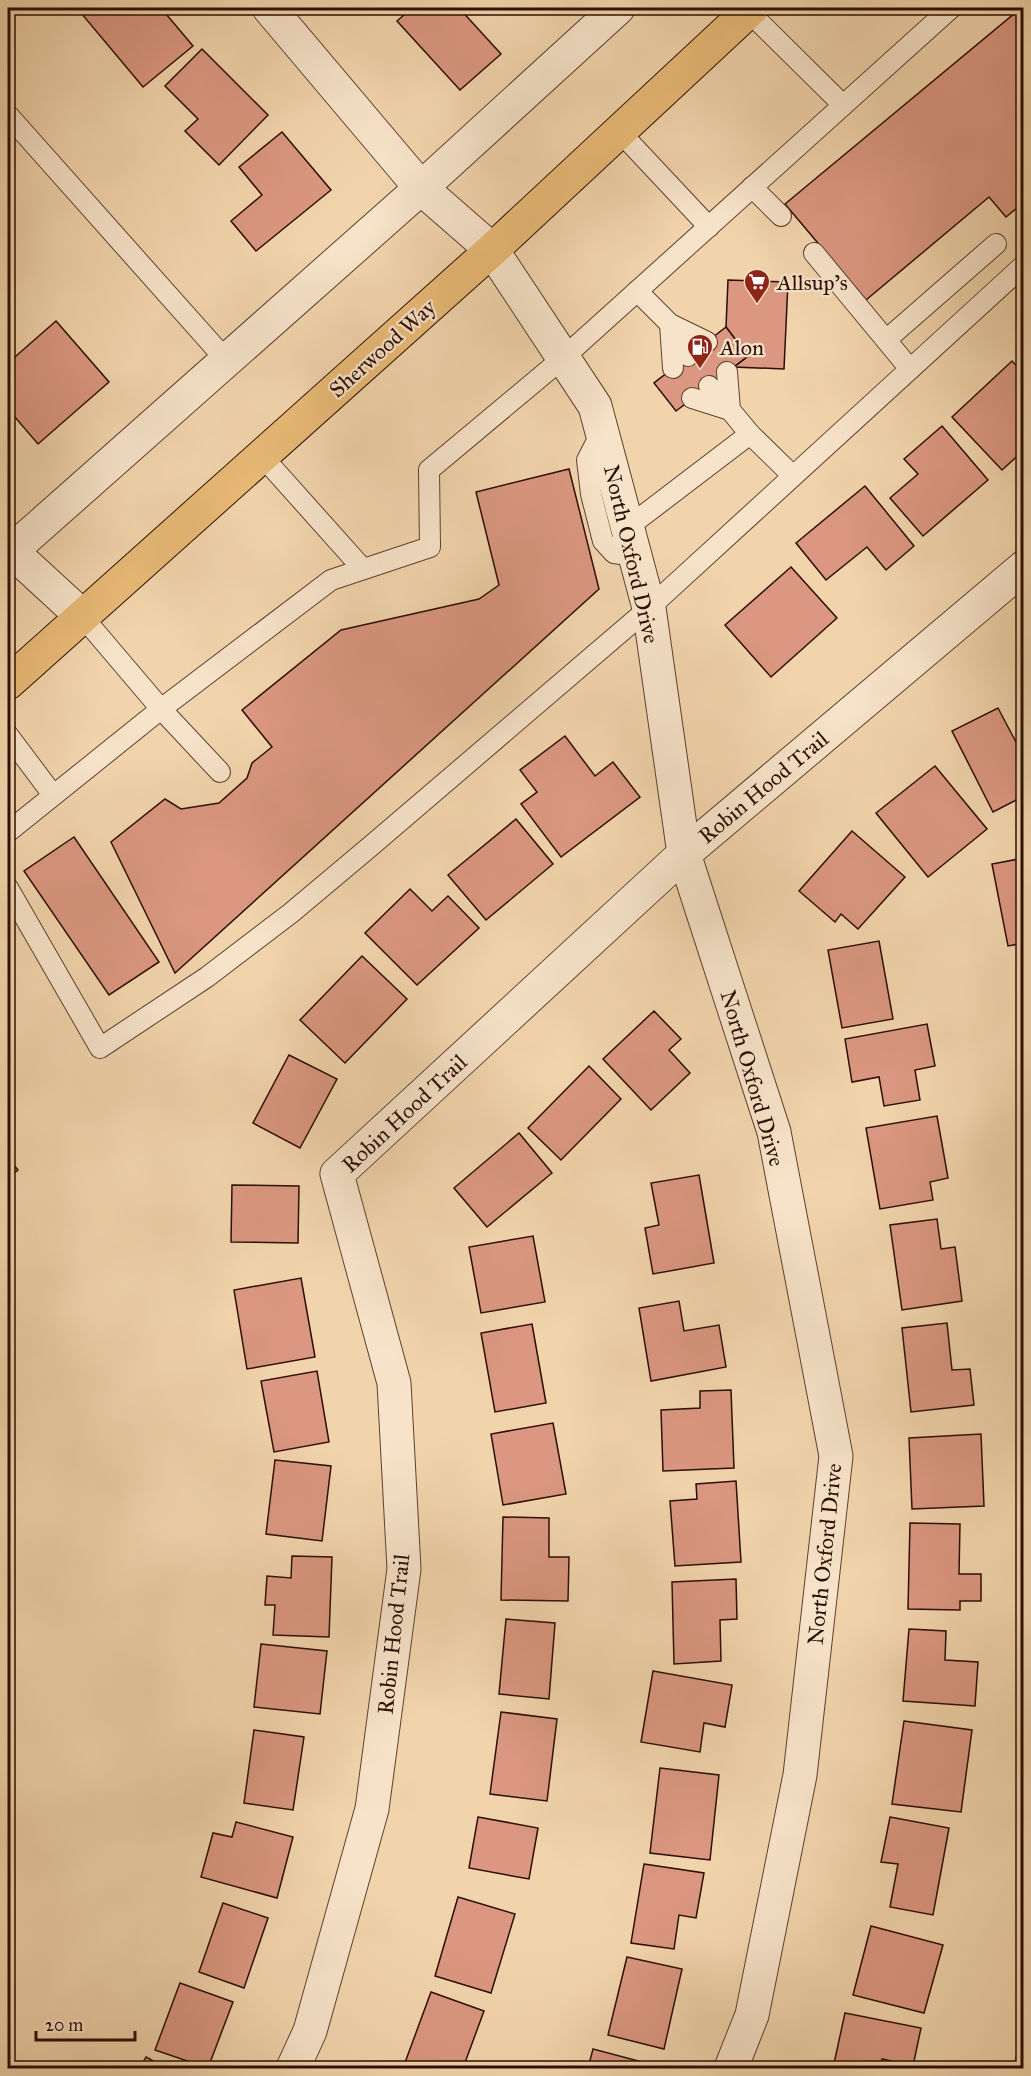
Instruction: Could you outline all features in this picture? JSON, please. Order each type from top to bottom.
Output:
[{"type":"main road","name":"Sherwood Way","points":[[8,683],[492,250],[750,9]]},
{"type":"street","name":"North Oxford Drive","points":[[269,8],[421,188],[492,250],[596,406],[649,608],[684,854],[774,1132],[836,1456],[800,1775],[752,2015],[731,2068]]},
{"type":"street","points":[[82,616],[8,551],[421,188],[618,8]]},
{"type":"street","name":"Robin Hood Trail","points":[[293,2068],[310,2031],[372,1809],[404,1569],[394,1383],[337,1174],[684,854],[1021,576]]},
{"type":"lane","points":[[8,832],[161,709],[331,580],[430,547],[429,470],[563,358],[951,8]]},
{"type":"lane","points":[[750,9],[843,105]]},
{"type":"lane","points":[[8,115],[226,360]]},
{"type":"lane","points":[[619,131],[709,227]]},
{"type":"lane","points":[[752,187],[781,216]]},
{"type":"lane","points":[[886,340],[996,244]]},
{"type":"lane","points":[[814,253],[910,369]]},
{"type":"lane","points":[[8,888],[100,1048],[207,977],[291,913],[649,608],[1023,265]]},
{"type":"lane","points":[[637,291],[670,324],[706,342]]},
{"type":"lane","points":[[670,324],[680,362]]},
{"type":"lane","points":[[727,372],[730,410]]},
{"type":"lane","points":[[710,386],[750,434],[793,476]]},
{"type":"lane","points":[[692,398],[730,410]]},
{"type":"lane","points":[[632,541],[750,434]]},
{"type":"lane","points":[[262,456],[363,569]]},
{"type":"lane","points":[[82,616],[161,709],[220,772]]},
{"type":"lane","points":[[8,735],[53,795]]},
{"type":"building","points":[[89,8],[161,8],[193,46],[143,87],[81,13]]},
{"type":"building","points":[[412,8],[459,8],[501,54],[460,90],[397,21]]},
{"type":"building","points":[[1021,8],[1024,11],[1024,202],[1006,217],[989,197],[866,300],[785,204]]},
{"type":"building","points":[[202,49],[268,115],[219,165],[185,131],[198,119],[165,86]]},
{"type":"building","points":[[282,132],[331,190],[256,251],[231,221],[262,195],[239,167]]},
{"type":"building","name":"Allsup's","points":[[728,280],[788,282],[784,369],[734,367],[748,356],[726,327]]},
{"type":"building","points":[[56,321],[109,382],[38,444],[8,409],[8,363]]},
{"type":"building","name":"Alon","points":[[726,327],[748,356],[676,411],[654,383]]},
{"type":"building","points":[[1012,361],[1024,374],[1024,450],[1002,470],[952,417]]},
{"type":"building","points":[[942,426],[988,480],[923,536],[890,498],[918,474],[904,459]]},
{"type":"building","points":[[569,469],[599,589],[175,973],[111,842],[165,799],[181,809],[219,803],[247,778],[252,763],[272,747],[242,710],[341,630],[479,599],[499,585],[476,492]]},
{"type":"building","points":[[865,486],[914,546],[886,570],[867,547],[826,580],[796,543]]},
{"type":"building","points":[[791,567],[837,618],[771,677],[725,625]]},
{"type":"building","points":[[998,708],[1017,744],[1024,740],[1024,796],[993,812],[952,731]]},
{"type":"building","points":[[565,736],[595,776],[613,762],[640,797],[561,857],[521,804],[537,792],[520,770]]},
{"type":"building","points":[[935,766],[987,829],[928,877],[876,813]]},
{"type":"building","points":[[516,819],[553,864],[486,920],[448,875]]},
{"type":"building","points":[[852,831],[905,877],[858,929],[841,914],[835,922],[799,891]]},
{"type":"building","points":[[74,837],[159,962],[109,995],[24,871]]},
{"type":"building","points":[[1024,858],[1024,943],[1008,946],[992,864]]},
{"type":"building","points":[[410,889],[432,911],[448,896],[479,928],[417,985],[365,933]]},
{"type":"building","points":[[879,941],[893,1019],[842,1028],[828,950]]},
{"type":"building","points":[[362,956],[407,999],[345,1063],[300,1020]]},
{"type":"building","points":[[654,1011],[681,1039],[669,1050],[690,1073],[651,1110],[603,1059]]},
{"type":"building","points":[[927,1024],[935,1066],[915,1070],[920,1100],[884,1106],[879,1077],[852,1082],[845,1039]]},
{"type":"building","points":[[289,1055],[337,1079],[300,1148],[253,1123]]},
{"type":"building","points":[[589,1066],[621,1099],[561,1160],[528,1128]]},
{"type":"building","points":[[937,1116],[948,1178],[930,1182],[933,1200],[880,1209],[866,1128]]},
{"type":"building","points":[[519,1133],[552,1173],[487,1227],[454,1188]]},
{"type":"building","points":[[8,1158],[18,1170],[8,1179]]},
{"type":"building","points":[[699,1175],[714,1263],[653,1274],[645,1228],[659,1225],[651,1183]]},
{"type":"building","points":[[232,1185],[299,1186],[298,1243],[231,1242]]},
{"type":"building","points":[[937,1219],[941,1249],[955,1247],[962,1301],[902,1310],[890,1225]]},
{"type":"building","points":[[533,1236],[545,1302],[481,1313],[469,1247]]},
{"type":"building","points":[[301,1278],[315,1357],[247,1369],[234,1290]]},
{"type":"building","points":[[679,1301],[684,1331],[719,1325],[726,1367],[651,1381],[639,1308]]},
{"type":"building","points":[[947,1323],[952,1370],[970,1369],[974,1405],[911,1412],[902,1328]]},
{"type":"building","points":[[532,1324],[546,1403],[495,1412],[481,1333]]},
{"type":"building","points":[[317,1371],[329,1442],[274,1452],[261,1381]]},
{"type":"building","points":[[731,1390],[734,1468],[663,1471],[661,1410],[700,1408],[700,1391]]},
{"type":"building","points":[[553,1423],[566,1494],[503,1505],[491,1434]]},
{"type":"building","points":[[981,1434],[984,1506],[912,1509],[909,1438]]},
{"type":"building","points":[[275,1460],[331,1466],[322,1541],[266,1534]]},
{"type":"building","points":[[736,1481],[741,1562],[675,1566],[670,1501],[697,1499],[696,1484]]},
{"type":"building","points":[[503,1517],[549,1518],[549,1557],[569,1557],[568,1601],[501,1600]]},
{"type":"building","points":[[910,1523],[960,1524],[959,1574],[981,1574],[981,1601],[960,1601],[960,1610],[908,1609]]},
{"type":"building","points":[[292,1556],[332,1557],[329,1637],[273,1635],[275,1605],[265,1605],[267,1576],[291,1578]]},
{"type":"building","points":[[736,1579],[737,1619],[720,1620],[721,1661],[674,1664],[672,1582]]},
{"type":"building","points":[[506,1619],[555,1623],[549,1699],[499,1694]]},
{"type":"building","points":[[909,1629],[946,1631],[945,1660],[978,1662],[975,1706],[903,1701]]},
{"type":"building","points":[[261,1644],[327,1651],[320,1714],[254,1707]]},
{"type":"building","points":[[653,1671],[732,1685],[725,1727],[704,1723],[700,1752],[641,1742]]},
{"type":"building","points":[[501,1712],[557,1719],[547,1801],[490,1794]]},
{"type":"building","points":[[904,1721],[972,1730],[961,1812],[892,1804]]},
{"type":"building","points":[[254,1730],[304,1737],[293,1810],[244,1803]]},
{"type":"building","points":[[660,1768],[719,1775],[710,1860],[650,1853]]},
{"type":"building","points":[[478,1817],[538,1828],[529,1879],[469,1868]]},
{"type":"building","points":[[890,1817],[949,1828],[933,1915],[890,1907],[898,1864],[881,1862]]},
{"type":"building","points":[[236,1822],[293,1837],[277,1898],[201,1877],[213,1833],[232,1837]]},
{"type":"building","points":[[644,1864],[704,1873],[696,1918],[679,1915],[674,1949],[631,1943]]},
{"type":"building","points":[[458,1897],[515,1914],[491,1993],[435,1976]]},
{"type":"building","points":[[223,1903],[268,1918],[244,1988],[199,1972]]},
{"type":"building","points":[[871,1926],[943,1945],[924,2013],[853,1995]]},
{"type":"building","points":[[627,1957],[682,1969],[664,2049],[608,2035]]},
{"type":"building","points":[[180,1983],[233,2002],[208,2068],[155,2050]]},
{"type":"building","points":[[431,1992],[484,2011],[463,2068],[403,2068]]},
{"type":"building","points":[[845,2013],[921,2028],[913,2066],[882,2059],[880,2068],[833,2068]]},
{"type":"building","points":[[1024,2016],[1024,2066],[1015,2064]]},
{"type":"building","points":[[593,2049],[646,2063],[644,2068],[588,2068]]},
{"type":"building","points":[[146,2057],[166,2068],[140,2068]]},
{"type":"place","name":"Allsup's","points":[[757,305]]},
{"type":"place","name":"Alon","points":[[700,370]]}]
